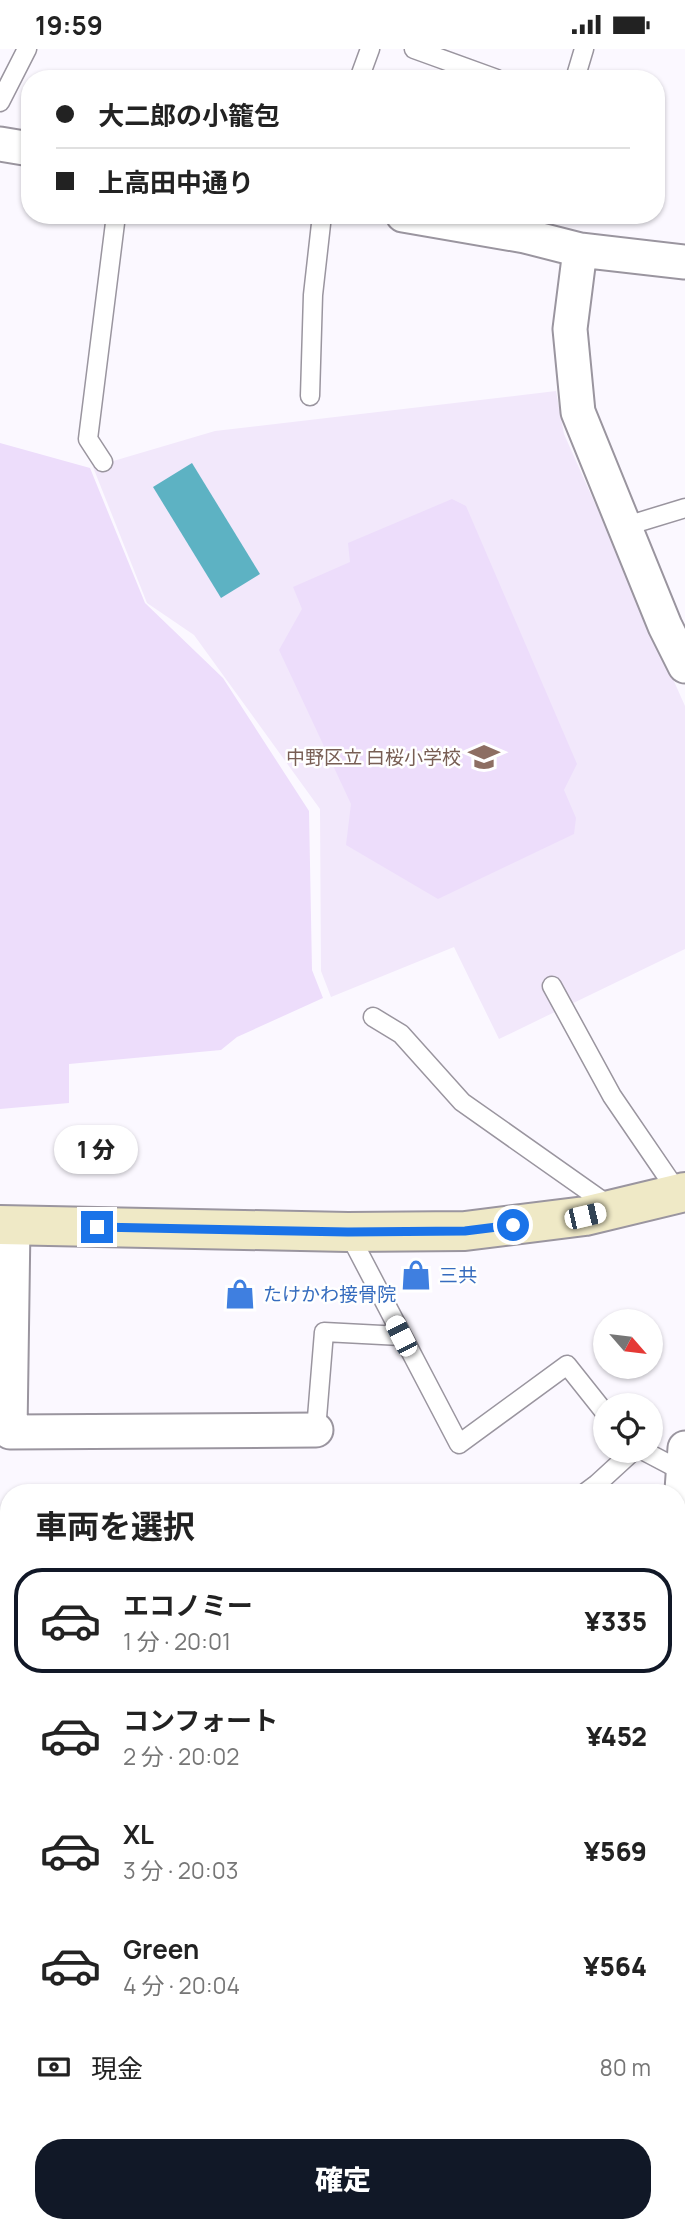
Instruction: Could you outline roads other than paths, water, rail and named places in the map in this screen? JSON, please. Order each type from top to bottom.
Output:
[{"type":"street","points":[[0,144],[21,148]]},
{"type":"street","points":[[505,224],[528,226],[580,250],[685,263]]},
{"type":"street","points":[[580,250],[570,329],[578,412],[623,527],[675,621],[685,666]]},
{"type":"street","points":[[316,1430],[10,1432],[7,1225],[348,1232],[465,1231],[585,1216],[682,1193]]},
{"type":"street","points":[[682,1484],[684,1459]]},
{"type":"lane","points":[[0,102],[27,49]]},
{"type":"lane","points":[[362,70],[370,49]]},
{"type":"lane","points":[[415,49],[472,70]]},
{"type":"lane","points":[[578,70],[584,49]]},
{"type":"lane","points":[[103,462],[88,439],[115,224]]},
{"type":"lane","points":[[310,396],[313,295],[321,224]]},
{"type":"lane","points":[[623,527],[685,508]]},
{"type":"lane","points":[[552,986],[612,1096],[682,1193]]},
{"type":"lane","points":[[373,1017],[401,1034],[462,1103],[614,1209]]},
{"type":"lane","points":[[348,1232],[459,1444],[567,1366],[593,1398]]},
{"type":"lane","points":[[316,1430],[324,1332],[401,1336]]},
{"type":"lane","points":[[663,1455],[684,1459]]},
{"type":"lane","points":[[597,1484],[620,1463]]},
{"type":"water","points":[[192,463],[260,574],[221,598],[153,487]]},
{"type":"place","name":"中野区立 白桜小学校","points":[[484,757]]},
{"type":"place","name":"三共","points":[[416,1275]]},
{"type":"place","name":"たけかわ接骨院","points":[[240,1294]]}]
